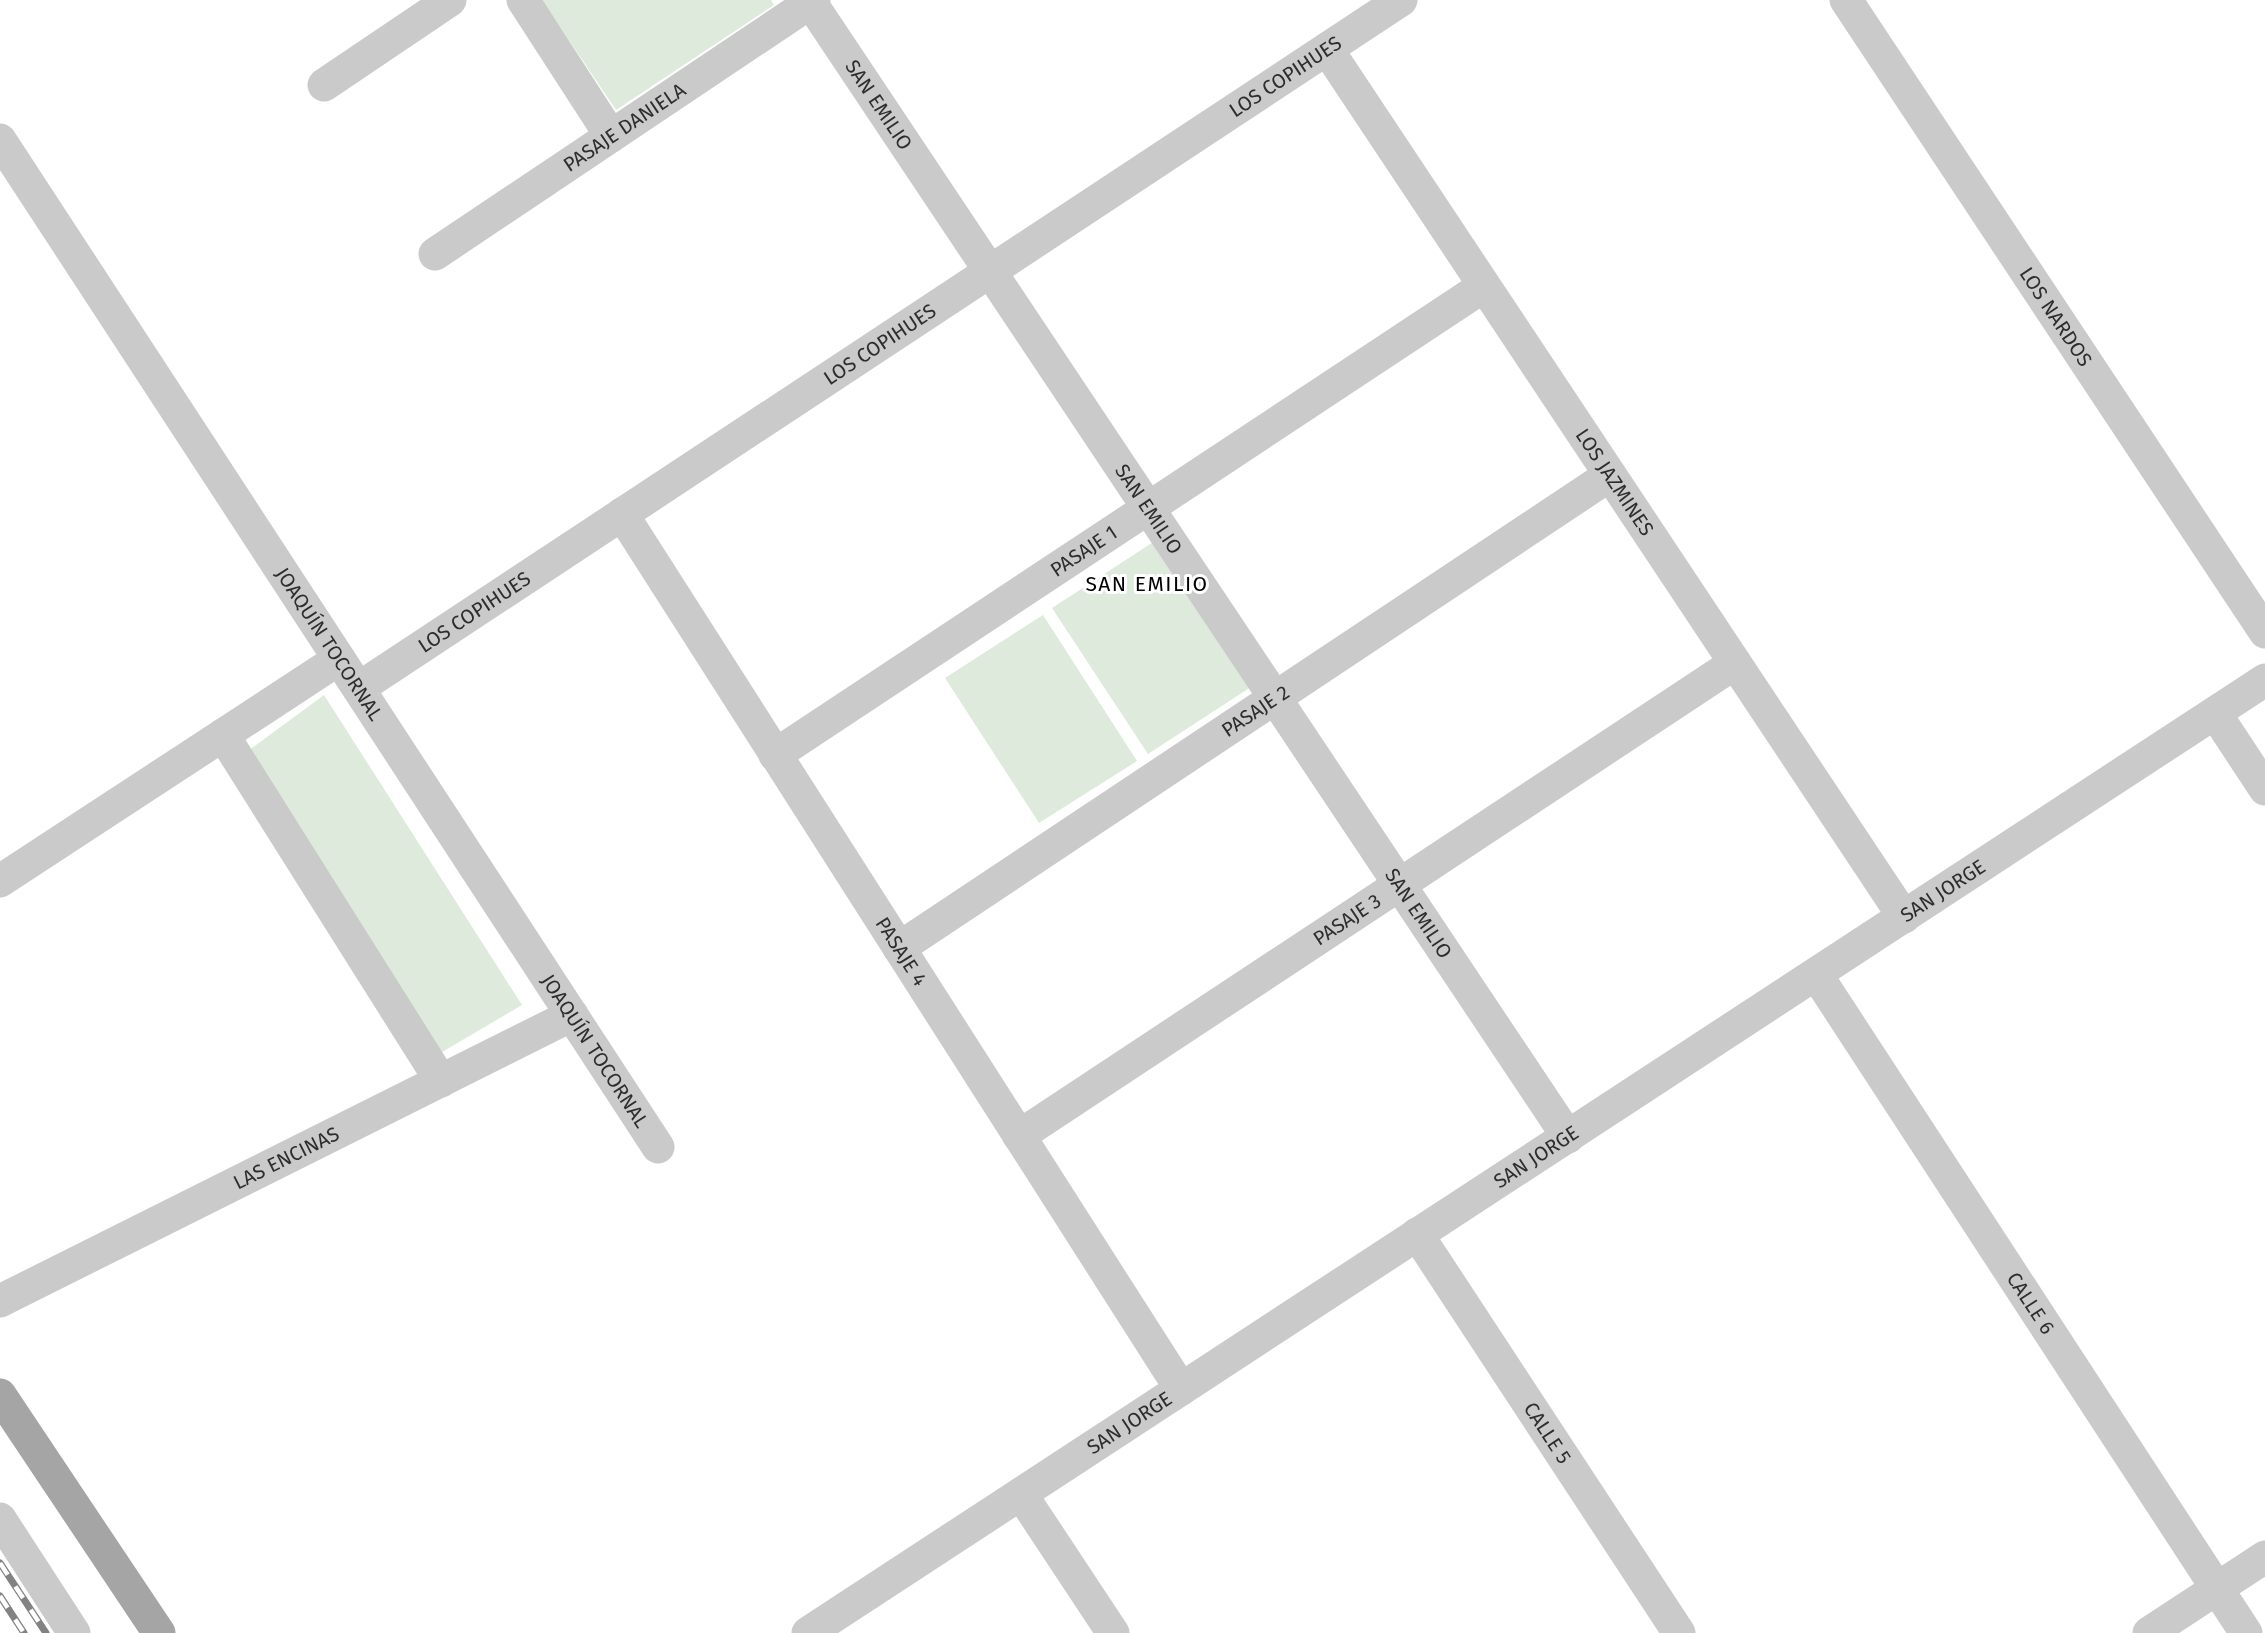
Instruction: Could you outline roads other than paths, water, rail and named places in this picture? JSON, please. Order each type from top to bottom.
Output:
[{"type":"main road","points":[[0,1395],[159,1633]]},
{"type":"street","points":[[324,85],[450,0]]},
{"type":"street","points":[[522,0],[611,136]]},
{"type":"street","name":"LOS COPIHUES","points":[[358,688],[1401,0]]},
{"type":"street","name":"LOS NARDOS","points":[[1846,0],[2265,632]]},
{"type":"street","name":"PASAJE DANIELA","points":[[435,254],[811,1]]},
{"type":"street","name":"SAN EMILIO","points":[[811,1],[1568,1137]]},
{"type":"street","name":"LOS JAZMINES","points":[[1327,49],[1904,917]]},
{"type":"street","name":"JOAQUÍN TOCORNAL","points":[[0,140],[658,1147]]},
{"type":"street","name":"PASAJE 1","points":[[775,754],[1484,286]]},
{"type":"street","name":"PASAJE 2","points":[[899,948],[1610,475]]},
{"type":"street","name":"PASAJE 4","points":[[622,514],[1181,1389]]},
{"type":"street","points":[[0,880],[339,659]]},
{"type":"street","name":"PASAJE 3","points":[[1019,1136],[1735,663]]},
{"type":"street","name":"SAN JORGE","points":[[808,1633],[2265,680]]},
{"type":"street","points":[[2215,713],[2265,789]]},
{"type":"street","points":[[223,735],[441,1081]]},
{"type":"street","name":"CALLE 6","points":[[1816,974],[2246,1633]]},
{"type":"street","name":"LAS ENCINAS","points":[[0,1301],[572,1015]]},
{"type":"street","name":"CALLE 5","points":[[1418,1234],[1679,1633]]},
{"type":"street","points":[[1021,1494],[1113,1633]]},
{"type":"street","points":[[0,1519],[74,1633]]},
{"type":"street","points":[[2149,1633],[2265,1557]]},
{"type":"railway","points":[[0,1563],[46,1633]]},
{"type":"railway","points":[[0,1596],[24,1633]]},
{"type":"district","name":"SAN EMILIO","points":[[1147,584]]}]
